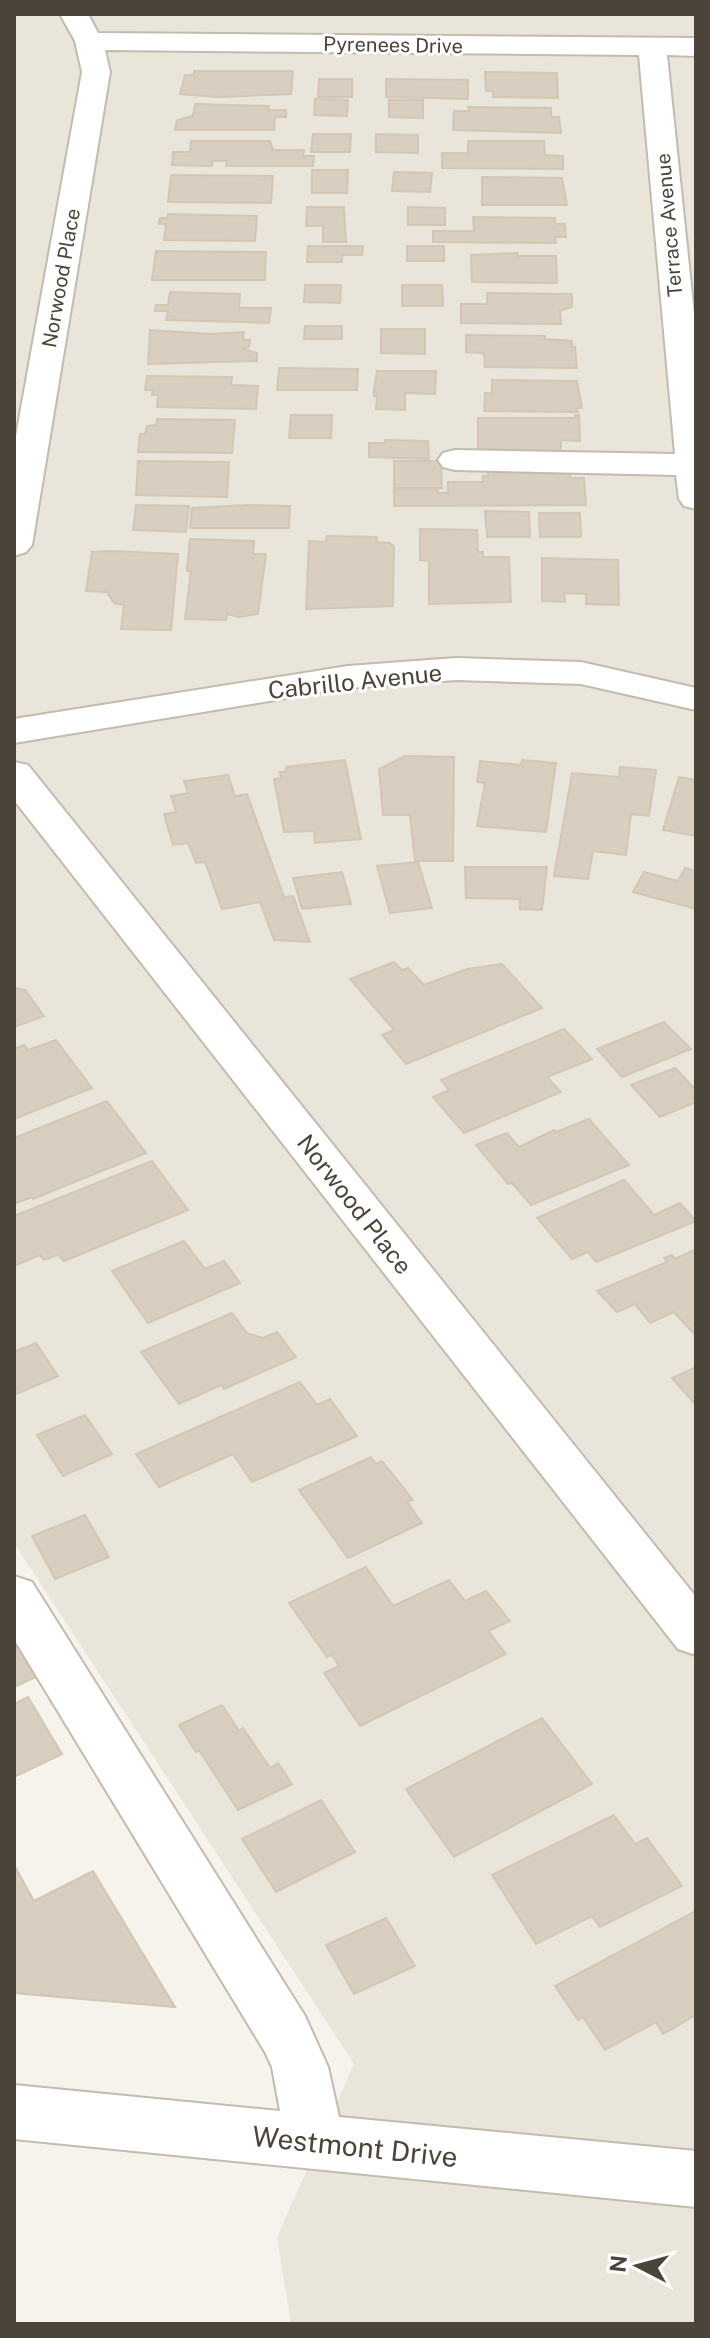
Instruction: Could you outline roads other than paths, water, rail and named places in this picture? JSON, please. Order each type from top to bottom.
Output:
[{"type":"street","name":"Norwood Place","points":[[14,545],[96,72],[89,41],[74,14]]},
{"type":"street","name":"Pyrenees Drive","points":[[89,41],[696,47]]},
{"type":"street","name":"Terrace Avenue","points":[[652,47],[696,499]]},
{"type":"street","points":[[455,460],[692,465]]},
{"type":"street","name":"Cabrillo Avenue","points":[[14,731],[348,677],[456,669],[581,673],[696,699]]},
{"type":"street","name":"Norwood Place","points":[[14,774],[696,1634]]},
{"type":"street","points":[[14,1596],[285,2034],[300,2067],[315,2142]]},
{"type":"street","name":"Westmont Drive","points":[[14,2112],[696,2179]]}]
